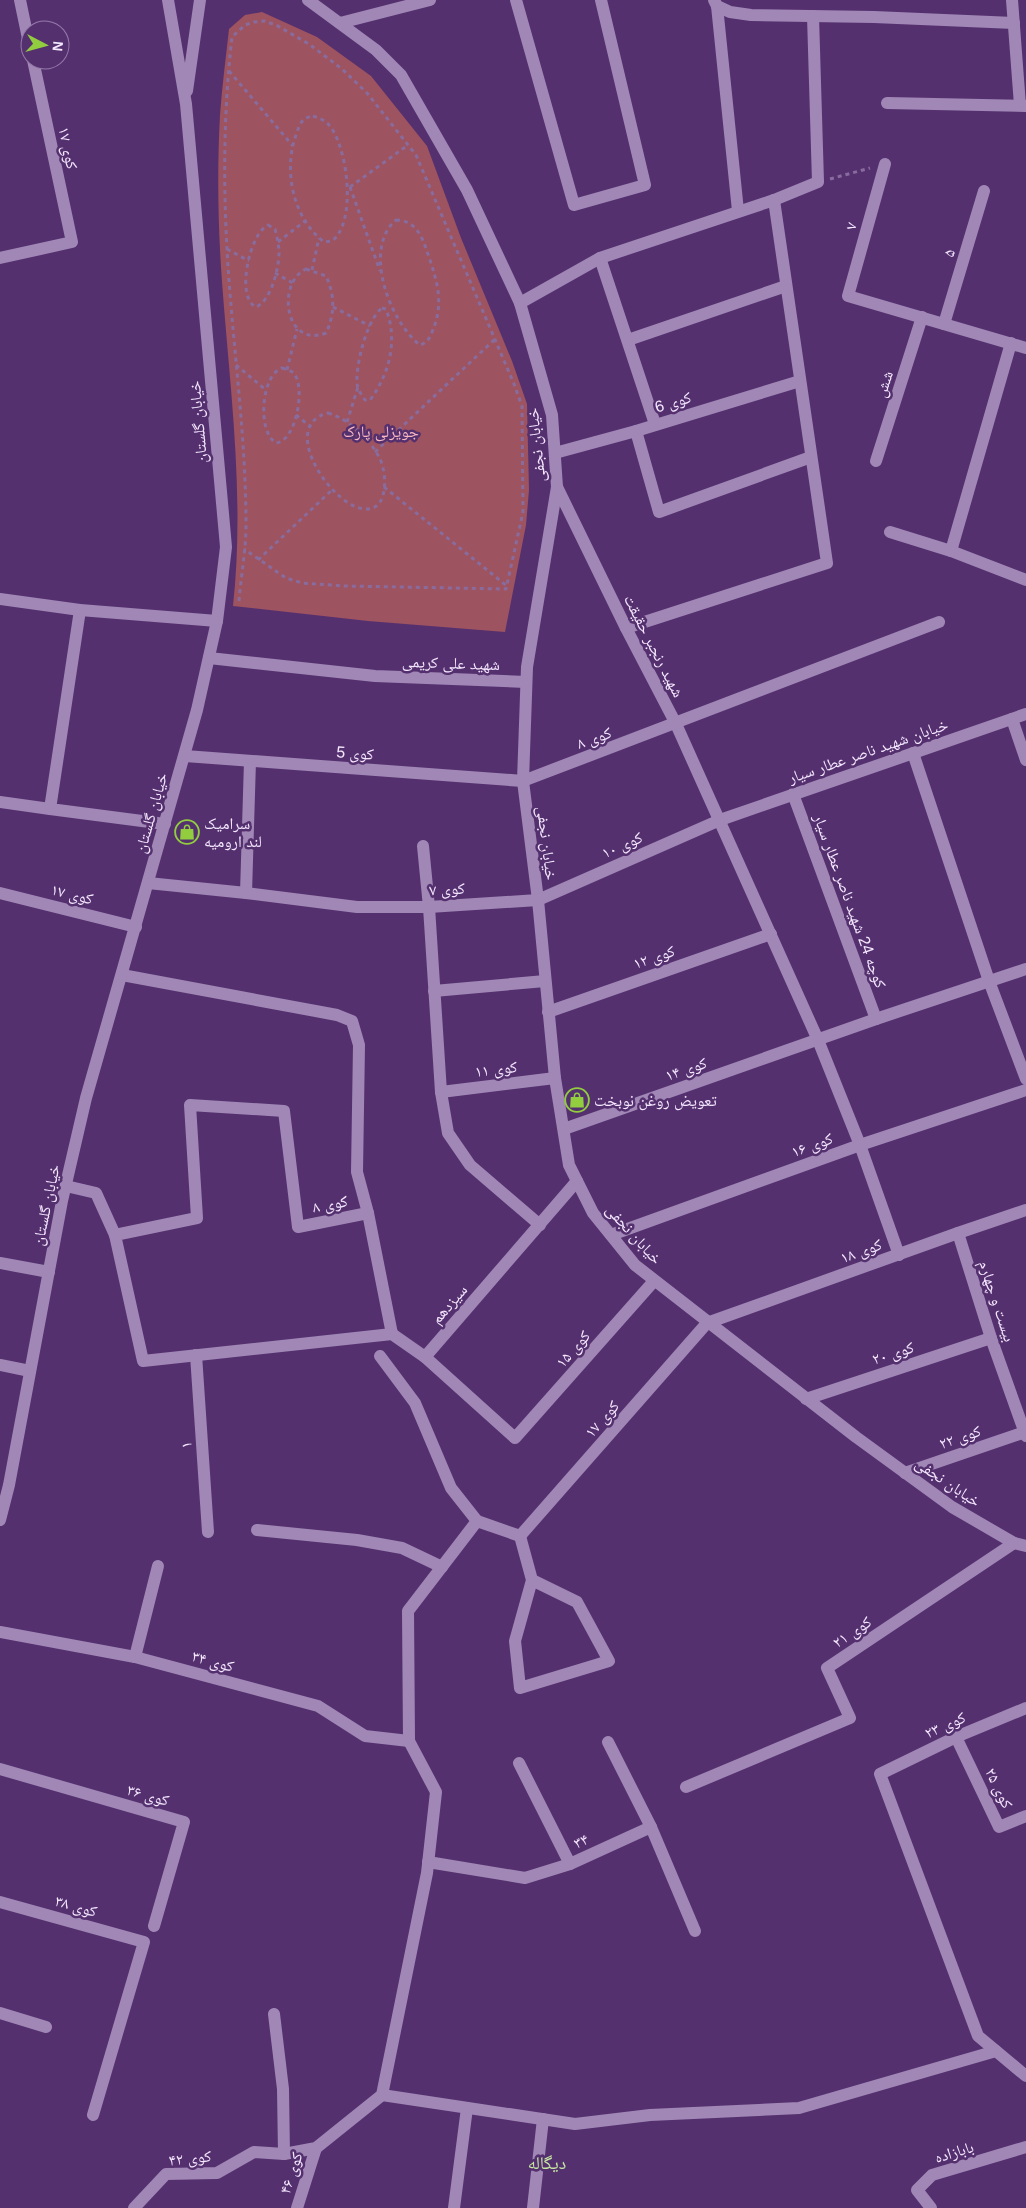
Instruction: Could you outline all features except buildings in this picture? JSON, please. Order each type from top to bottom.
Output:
[{"type":"street","points":[[20,0],[24,20]]},
{"type":"street","points":[[168,0],[186,104]]},
{"type":"street","points":[[186,104],[200,0]]},
{"type":"street","name":"خیابان نجفی","points":[[308,0],[376,50],[401,75],[467,190],[520,303],[552,415],[557,487],[526,682],[523,781],[538,900],[544,981],[555,1078],[570,1165],[593,1213],[635,1265],[707,1323],[905,1473],[952,1507],[1020,1544]]},
{"type":"street","points":[[340,23],[430,0]]},
{"type":"street","points":[[516,0],[574,204],[645,185],[601,0]]},
{"type":"street","points":[[887,103],[1023,105],[1012,0]]},
{"type":"street","points":[[716,3],[730,12],[751,15],[1014,23]]},
{"type":"street","points":[[716,3],[738,211]]},
{"type":"street","points":[[520,303],[600,258],[774,200],[818,182],[813,16]]},
{"type":"street","name":"کوی ۱۷","points":[[0,258],[72,242],[35,70]]},
{"type":"street","name":"خیابان گلستان","points":[[0,1520],[4,1484],[30,1371],[66,1186],[86,1098],[185,756],[217,621],[226,547],[186,104]]},
{"type":"street","name":"۷","points":[[885,164],[848,296],[922,317]]},
{"type":"street","name":"۵","points":[[944,324],[984,191]]},
{"type":"street","points":[[626,628],[827,564],[774,200]]},
{"type":"street","points":[[600,258],[655,424]]},
{"type":"street","points":[[628,340],[786,286]]},
{"type":"street","points":[[922,317],[1026,348]]},
{"type":"street","name":"شش","points":[[876,461],[922,317]]},
{"type":"street","points":[[951,550],[1011,343]]},
{"type":"street","name":"کوی 6","points":[[555,453],[636,431],[800,381]]},
{"type":"street","points":[[636,431],[659,512],[811,457]]},
{"type":"street","name":"شهید رنجبر حقیقت","points":[[557,487],[626,628],[676,724],[771,934],[818,1040],[860,1146],[899,1255]]},
{"type":"street","points":[[890,532],[951,550],[1026,580]]},
{"type":"street","points":[[0,599],[80,610],[217,621]]},
{"type":"street","points":[[50,809],[80,610]]},
{"type":"street","name":"کوی ۸","points":[[523,781],[939,622]]},
{"type":"street","name":"شهید علی کریمی","points":[[209,658],[375,676],[526,682]]},
{"type":"street","name":"خیابان شهید ناصر عطار سیار","points":[[720,820],[1026,714]]},
{"type":"street","points":[[1012,719],[1026,760]]},
{"type":"street","points":[[913,753],[989,981],[1026,1079]]},
{"type":"street","name":"کوی 5","points":[[185,756],[523,781]]},
{"type":"street","points":[[246,893],[250,761]]},
{"type":"street","name":"کوچه 24 شهید ناصر عطار سیار","points":[[793,794],[876,1019]]},
{"type":"street","points":[[0,802],[165,824]]},
{"type":"street","name":"کوی ۱۰","points":[[538,900],[720,820]]},
{"type":"street","points":[[423,846],[429,907],[441,1092],[448,1133],[470,1165],[540,1225]]},
{"type":"street","name":"کوی ۷","points":[[148,884],[246,893],[357,907],[429,907],[538,900]]},
{"type":"street","name":"کوی ۱۷","points":[[0,893],[136,927]]},
{"type":"street","name":"کوی ۱۲","points":[[548,1012],[771,934]]},
{"type":"street","name":"کوی ۱۴","points":[[564,1129],[1026,968]]},
{"type":"street","points":[[122,975],[337,1015],[352,1021],[359,1045],[357,1172],[368,1213],[392,1334]]},
{"type":"street","points":[[434,991],[544,981]]},
{"type":"street","name":"کوی ۱۱","points":[[441,1092],[555,1078]]},
{"type":"street","name":"کوی ۱۶","points":[[611,1235],[860,1146],[1026,1090]]},
{"type":"street","name":"کوی ۸","points":[[115,1235],[198,1218],[190,1105],[284,1111],[298,1227],[368,1213]]},
{"type":"street","name":"سیزدهم","points":[[425,1357],[578,1182]]},
{"type":"street","points":[[66,1186],[96,1193],[115,1235],[143,1361],[392,1334],[425,1357]]},
{"type":"street","name":"کوی ۱۸","points":[[707,1323],[1026,1210]]},
{"type":"street","name":"بیست و چهارم","points":[[958,1233],[991,1338],[1025,1434]]},
{"type":"street","points":[[0,1264],[49,1272]]},
{"type":"street","name":"کوی ۱۵","points":[[425,1357],[515,1438],[654,1281]]},
{"type":"street","name":"کوی ۱۷","points":[[520,1536],[707,1323]]},
{"type":"street","name":"کوی ۲۰","points":[[806,1399],[991,1338]]},
{"type":"street","name":"۱","points":[[196,1355],[208,1532]]},
{"type":"street","points":[[380,1356],[416,1403],[451,1488],[476,1521],[520,1536],[532,1580],[515,1641],[520,1688],[609,1661],[576,1602],[532,1580]]},
{"type":"street","points":[[0,1365],[30,1371]]},
{"type":"street","name":"کوی ۲۲","points":[[905,1473],[1025,1434]]},
{"type":"street","points":[[316,2148],[382,2095],[428,1862],[436,1792],[409,1741],[408,1611],[476,1521]]},
{"type":"street","points":[[257,1530],[358,1540],[402,1548],[442,1567]]},
{"type":"street","name":"کوی ۲۱","points":[[686,1787],[850,1718],[827,1668],[1020,1544]]},
{"type":"street","points":[[135,1656],[158,1566]]},
{"type":"street","name":"کوی ۳۴","points":[[0,1632],[135,1656],[318,1706],[364,1736],[409,1741]]},
{"type":"street","name":"کوی ۲۳","points":[[996,2051],[978,2036],[880,1774],[956,1737],[1026,1708]]},
{"type":"street","name":"کوی ۲۵","points":[[956,1737],[999,1827],[1026,1816]]},
{"type":"street","points":[[608,1742],[651,1827],[695,1931]]},
{"type":"street","points":[[519,1763],[570,1864]]},
{"type":"street","name":"کوی ۳۶","points":[[0,1769],[184,1822],[154,1926]]},
{"type":"street","name":"۳۴","points":[[428,1862],[525,1878],[570,1864],[651,1827]]},
{"type":"street","name":"کوی ۳۸","points":[[0,1902],[144,1942],[93,2115]]},
{"type":"street","points":[[0,2013],[46,2027]]},
{"type":"street","points":[[274,2014],[283,2089],[284,2154]]},
{"type":"street","points":[[382,2095],[575,2124],[650,2115],[799,2108],[996,2051],[1026,2076]]},
{"type":"street","points":[[454,2208],[467,2108]]},
{"type":"street","points":[[533,2208],[543,2119]]},
{"type":"street","name":"بابازاده","points":[[931,2208],[918,2190],[932,2175],[1026,2147]]},
{"type":"street","name":"کوی ۴۲","points":[[134,2208],[166,2174],[217,2173],[254,2152],[284,2154],[316,2148]]},
{"type":"street","name":"کوی ۴۶","points":[[297,2208],[316,2148]]},
{"type":"path","points":[[239,601],[246,527],[245,484],[227,249],[224,164],[229,71],[234,34],[245,25],[264,21],[276,24],[309,44],[342,69],[367,93],[416,155],[522,406],[523,512],[506,589],[345,586],[302,583],[286,578],[244,549]]},
{"type":"path","points":[[229,71],[293,147]]},
{"type":"path","points":[[349,188],[348,210],[342,230],[332,242],[324,242],[305,221],[295,198],[290,177],[293,147],[300,123],[305,117],[313,116],[328,123],[333,130],[340,148],[349,188],[397,320],[413,339],[420,345],[425,344],[438,318],[439,289],[420,234],[412,225],[403,220],[396,220],[390,225],[382,243],[381,266],[385,284]]},
{"type":"path","points":[[349,188],[408,145]]},
{"type":"path","points":[[818,182],[885,164]]},
{"type":"path","points":[[278,243],[305,221]]},
{"type":"path","points":[[268,225],[274,229],[279,254],[275,273],[264,300],[256,307],[248,299],[246,291],[249,261],[254,242],[262,228],[268,225]]},
{"type":"path","points":[[312,270],[319,238]]},
{"type":"path","points":[[227,249],[249,261]]},
{"type":"path","points":[[306,269],[326,276],[332,295],[333,307],[326,333],[312,336],[298,328],[288,311],[288,301],[293,283],[300,271],[306,269]]},
{"type":"path","points":[[275,273],[293,283]]},
{"type":"path","points":[[333,307],[370,326]]},
{"type":"path","points":[[382,308],[386,308],[393,336],[391,352],[385,372],[370,400],[365,400],[358,387],[359,363],[370,326],[377,312],[382,308]]},
{"type":"path","points":[[288,370],[298,328]]},
{"type":"path","points":[[375,452],[495,339]]},
{"type":"path","points":[[236,365],[267,390]]},
{"type":"path","points":[[282,368],[296,376],[300,394],[296,415],[288,435],[280,443],[271,441],[267,435],[264,415],[264,400],[267,390],[277,370],[282,368]]},
{"type":"path","points":[[347,422],[358,387]]},
{"type":"path","points":[[328,413],[347,422],[360,432],[383,466],[384,487],[381,501],[375,508],[366,510],[356,507],[333,488],[310,456],[306,442],[311,426],[320,415],[328,413]]},
{"type":"path","points":[[296,415],[311,426]]},
{"type":"path","points":[[384,487],[507,586]]},
{"type":"path","points":[[258,560],[333,488]]},
{"type":"green space","name":"جویزلی پارک","points":[[262,12],[317,37],[371,76],[427,146],[461,238],[512,361],[527,404],[529,490],[526,525],[505,632],[368,621],[233,606],[236,565],[237,484],[220,240],[218,178],[220,115],[229,29],[245,15]]},
{"type":"place","name":"سرامیک لند ارومیه","points":[[187,832]]},
{"type":"place","name":"تعویض روغن نوبخت","points":[[577,1100]]},
{"type":"district","name":"دیگاله","points":[[547,2163]]}]
